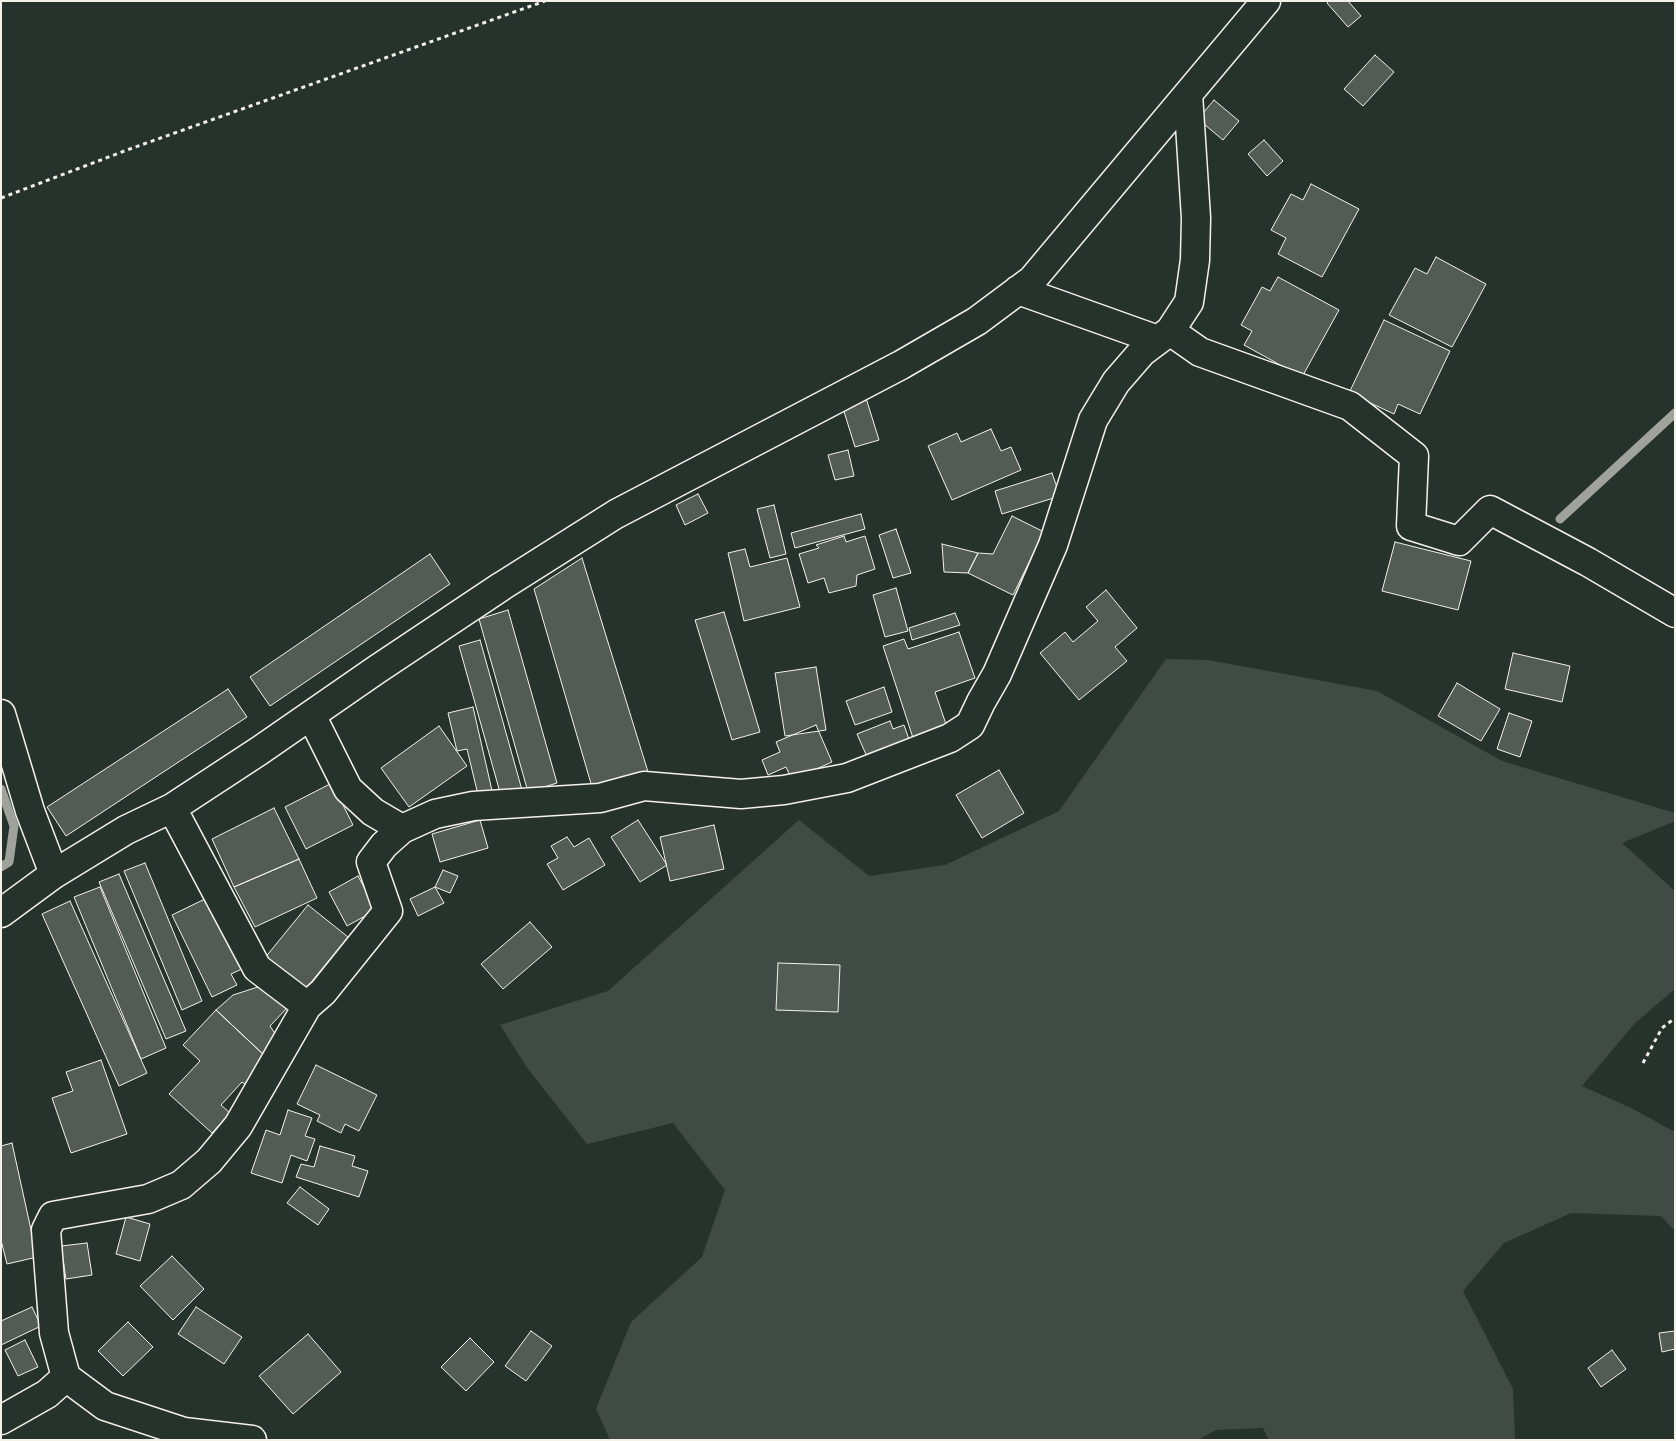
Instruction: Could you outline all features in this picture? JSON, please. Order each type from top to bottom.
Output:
[{"type":"street","points":[[1,913],[54,874],[126,830],[172,808],[259,752],[494,591],[616,514],[901,364],[977,321],[1032,280],[1266,1]]},
{"type":"street","points":[[252,1440],[184,1432],[105,1406],[66,1378],[54,1333],[46,1230],[53,1216],[148,1199],[181,1185],[209,1161],[238,1126],[307,1006],[322,992],[388,911],[371,862],[384,845],[402,829],[435,814],[473,806],[600,798],[644,786],[741,794],[784,790],[847,778],[950,738],[970,725],[980,702],[997,674],[1053,544],[1093,420],[1116,382],[1142,352],[1164,335],[1189,302],[1195,260],[1196,218],[1188,94]]},
{"type":"street","points":[[1018,290],[1164,335],[1200,352],[1350,406],[1414,456],[1411,526],[1459,541],[1490,510],[1588,562],[1675,613]]},
{"type":"street","points":[[1,714],[30,811],[54,874]]},
{"type":"street","points":[[311,715],[348,788],[373,812],[402,829]]},
{"type":"street","points":[[172,808],[257,968],[307,1006]]},
{"type":"street","points":[[1,1420],[47,1394],[66,1378]]},
{"type":"path","points":[[1,198],[136,147],[546,1]]},
{"type":"path","points":[[1643,1063],[1662,1028],[1675,1018]]},
{"type":"shaded area","points":[[1166,659],[1208,660],[1377,691],[1502,761],[1675,813],[1675,821],[1622,843],[1675,891],[1675,989],[1635,1023],[1582,1086],[1633,1109],[1675,1132],[1675,1231],[1661,1216],[1571,1213],[1504,1243],[1463,1291],[1513,1389],[1515,1440],[1269,1440],[1263,1428],[1216,1430],[1198,1440],[610,1440],[596,1409],[631,1322],[702,1257],[725,1190],[673,1123],[587,1144],[528,1069],[500,1025],[608,991],[799,820],[869,876],[945,865],[1059,811]]},
{"type":"building","points":[[1329,1],[1348,1],[1361,16],[1348,27],[1327,3]]},
{"type":"building","points":[[1375,55],[1394,72],[1363,106],[1344,89]]},
{"type":"building","points":[[1214,100],[1239,121],[1223,140],[1198,119]]},
{"type":"building","points":[[1264,140],[1283,161],[1267,176],[1248,154]]},
{"type":"building","points":[[1311,184],[1359,209],[1322,277],[1278,254],[1286,238],[1271,230],[1291,194],[1303,200]]},
{"type":"building","points":[[1436,257],[1486,284],[1452,347],[1389,315],[1415,268],[1427,274]]},
{"type":"building","points":[[1278,277],[1339,310],[1302,377],[1244,345],[1252,331],[1241,325],[1262,287],[1270,291]]},
{"type":"building","points":[[1384,320],[1450,351],[1420,414],[1398,404],[1394,414],[1349,393]]},
{"type":"building","points":[[866,398],[879,440],[855,447],[842,405]]},
{"type":"building","points":[[991,429],[1001,451],[1011,447],[1021,470],[952,500],[928,446],[957,433],[961,442]]},
{"type":"building","points":[[848,450],[854,476],[835,480],[828,455]]},
{"type":"building","points":[[1052,473],[1060,496],[1002,514],[995,491]]},
{"type":"building","points":[[698,494],[708,513],[685,525],[676,505]]},
{"type":"building","points":[[774,505],[786,554],[770,558],[757,509]]},
{"type":"building","points":[[861,514],[865,529],[795,548],[791,533]]},
{"type":"building","points":[[1012,516],[1044,532],[1013,595],[968,573],[978,553],[993,554]]},
{"type":"building","points":[[896,529],[911,573],[893,578],[879,535]]},
{"type":"building","points":[[844,536],[846,542],[865,536],[875,569],[857,575],[856,586],[829,593],[824,578],[808,583],[799,554],[819,548],[816,545]]},
{"type":"building","points":[[1395,542],[1471,561],[1458,610],[1382,591]]},
{"type":"building","points":[[942,544],[978,553],[968,573],[944,572]]},
{"type":"building","points":[[745,549],[750,567],[787,558],[800,607],[744,621],[728,553]]},
{"type":"building","points":[[430,554],[450,584],[270,706],[250,677]]},
{"type":"building","points":[[582,558],[649,775],[592,787],[534,589]]},
{"type":"building","points":[[896,588],[908,631],[885,637],[873,595]]},
{"type":"building","points":[[1106,590],[1137,628],[1115,647],[1127,661],[1079,700],[1040,653],[1065,632],[1073,642],[1098,621],[1086,607]]},
{"type":"building","points":[[508,610],[557,783],[528,792],[479,619]]},
{"type":"building","points":[[724,612],[760,732],[732,740],[695,620]]},
{"type":"building","points":[[955,613],[960,625],[912,640],[909,628]]},
{"type":"building","points":[[959,632],[975,678],[935,692],[947,727],[913,738],[883,646],[904,639],[908,649]]},
{"type":"building","points":[[480,640],[522,790],[501,796],[459,646]]},
{"type":"building","points":[[1513,653],[1570,666],[1562,702],[1505,689]]},
{"type":"building","points":[[816,667],[826,730],[785,736],[775,673]]},
{"type":"building","points":[[1457,683],[1500,709],[1481,741],[1438,716]]},
{"type":"building","points":[[884,687],[892,712],[855,725],[846,701]]},
{"type":"building","points":[[228,689],[247,717],[66,836],[47,807]]},
{"type":"building","points":[[473,707],[493,795],[479,799],[467,749],[457,751],[448,713]]},
{"type":"building","points":[[1509,713],[1532,721],[1520,757],[1497,749]]},
{"type":"building","points":[[890,721],[893,729],[904,725],[910,742],[868,759],[857,734]]},
{"type":"building","points":[[816,725],[832,762],[792,780],[786,767],[768,775],[762,760],[780,752],[776,742]]},
{"type":"building","points":[[439,726],[467,766],[409,807],[381,768]]},
{"type":"building","points":[[999,770],[1024,813],[982,838],[956,795]]},
{"type":"building","points":[[332,783],[353,825],[306,849],[285,807]]},
{"type":"building","points":[[274,808],[299,859],[234,887],[212,839]]},
{"type":"building","points":[[480,820],[488,848],[440,862],[432,834]]},
{"type":"building","points":[[638,820],[667,865],[640,882],[611,837]]},
{"type":"building","points":[[714,825],[724,869],[670,881],[660,837]]},
{"type":"building","points":[[567,837],[574,847],[589,838],[605,865],[563,890],[547,864],[558,858],[551,846]]},
{"type":"building","points":[[299,859],[317,898],[255,927],[234,887]]},
{"type":"building","points":[[145,863],[202,1001],[182,1010],[124,871]]},
{"type":"building","points":[[443,870],[458,876],[450,893],[435,887]]},
{"type":"building","points":[[119,874],[186,1031],[166,1039],[99,882]]},
{"type":"building","points":[[358,876],[376,910],[347,926],[329,892]]},
{"type":"building","points":[[100,887],[166,1048],[141,1059],[74,897]]},
{"type":"building","points":[[435,887],[444,903],[418,916],[410,899]]},
{"type":"building","points":[[209,897],[244,968],[231,974],[237,985],[212,997],[172,915]]},
{"type":"building","points":[[70,901],[147,1073],[119,1086],[42,914]]},
{"type":"building","points":[[308,905],[348,937],[304,991],[264,959]]},
{"type":"building","points":[[530,922],[552,947],[503,989],[481,964]]},
{"type":"building","points":[[778,963],[840,965],[838,1012],[776,1010]]},
{"type":"building","points":[[264,985],[287,1008],[270,1026],[276,1035],[265,1056],[216,1010],[233,995]]},
{"type":"building","points":[[216,1010],[265,1056],[255,1068],[258,1077],[248,1087],[242,1082],[221,1105],[230,1113],[212,1133],[169,1094],[200,1061],[183,1045]]},
{"type":"building","points":[[101,1060],[127,1134],[71,1153],[52,1098],[73,1091],[66,1072]]},
{"type":"building","points":[[316,1065],[377,1095],[359,1131],[345,1124],[341,1133],[317,1121],[320,1115],[297,1104]]},
{"type":"building","points":[[288,1110],[312,1118],[305,1136],[315,1139],[307,1161],[291,1155],[282,1183],[251,1173],[266,1130],[280,1135]]},
{"type":"building","points":[[12,1143],[37,1257],[7,1264],[1,1240],[1,1146]]},
{"type":"building","points":[[320,1146],[355,1156],[352,1166],[368,1171],[359,1197],[296,1177],[301,1164],[314,1167]]},
{"type":"building","points":[[300,1187],[329,1209],[318,1225],[287,1203]]},
{"type":"building","points":[[126,1217],[150,1224],[140,1261],[116,1254]]},
{"type":"building","points":[[87,1243],[92,1275],[66,1279],[61,1246]]},
{"type":"building","points":[[172,1256],[204,1289],[173,1320],[140,1286]]},
{"type":"building","points":[[32,1307],[41,1326],[1,1345],[1,1321]]},
{"type":"building","points":[[196,1307],[242,1337],[224,1364],[178,1334]]},
{"type":"building","points":[[128,1322],[153,1347],[123,1376],[98,1351]]},
{"type":"building","points":[[531,1331],[552,1346],[526,1381],[505,1366]]},
{"type":"building","points":[[1675,1331],[1675,1349],[1662,1352],[1659,1333]]},
{"type":"building","points":[[308,1334],[341,1372],[293,1414],[259,1376]]},
{"type":"building","points":[[470,1338],[494,1362],[466,1391],[441,1367]]},
{"type":"building","points":[[25,1340],[38,1367],[18,1376],[5,1350]]},
{"type":"building","points":[[1612,1350],[1626,1369],[1601,1387],[1588,1368]]},
{"type":"waterway","points":[[1560,519],[1675,413]]},
{"type":"waterway","points":[[1,789],[14,826],[9,862],[1,867]]}]
